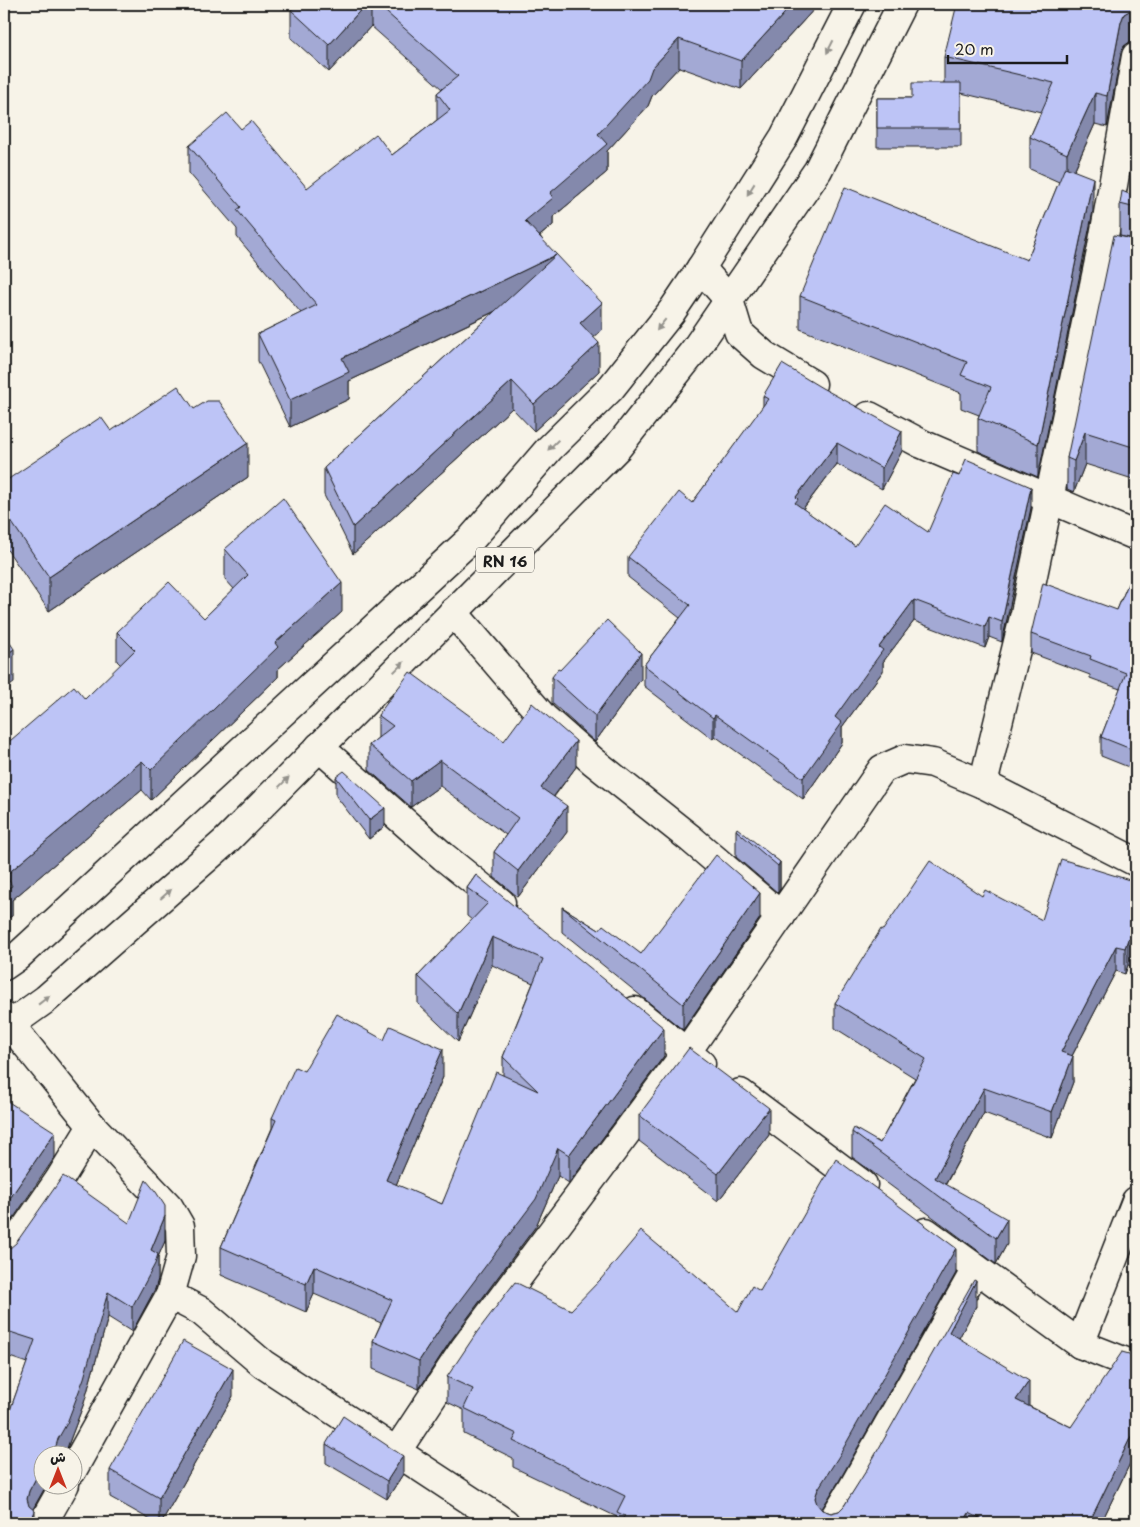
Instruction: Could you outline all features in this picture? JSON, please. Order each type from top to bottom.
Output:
[{"type":"street","name":"RN 16","points":[[4,966],[24,950],[472,538],[549,449],[610,389],[672,310],[701,268],[784,137],[852,4]]},
{"type":"street","name":"RN 16","points":[[6,1024],[46,999],[226,840],[617,448],[694,352],[818,170],[902,4]]},
{"type":"street","points":[[983,784],[1025,612],[1102,247],[1136,56]]},
{"type":"street","points":[[1102,247],[1128,254]]},
{"type":"street","points":[[701,268],[729,300],[739,333],[764,355],[838,400],[922,444],[1136,536]]},
{"type":"street","points":[[454,612],[544,718],[781,916]]},
{"type":"street","points":[[319,747],[444,857],[520,918]]},
{"type":"street","points":[[396,1452],[464,1349],[686,1053],[882,769],[905,759],[932,763],[983,784],[1136,862]]},
{"type":"street","points":[[618,998],[686,1053],[886,1202]]},
{"type":"street","points":[[6,1024],[92,1126],[169,1207],[180,1226],[181,1256],[170,1294],[82,1453]]},
{"type":"street","points":[[4,1259],[59,1180],[92,1126]]},
{"type":"street","points":[[1080,1344],[1136,1201]]},
{"type":"street","points":[[910,1220],[1080,1344],[1136,1366]]},
{"type":"street","points":[[830,1523],[852,1490],[976,1269]]},
{"type":"street","points":[[170,1294],[201,1311],[262,1364],[504,1523]]},
{"type":"street","points":[[43,1523],[59,1494]]},
{"type":"building","points":[[298,4],[366,4],[329,45],[291,10]]},
{"type":"building","points":[[377,4],[793,4],[741,61],[679,39],[652,68],[648,79],[598,134],[607,144],[550,193],[553,198],[525,221],[602,303],[580,323],[599,343],[534,404],[512,381],[353,527],[324,468],[556,255],[342,358],[349,372],[290,400],[258,334],[317,305],[237,210],[241,207],[189,146],[227,113],[241,129],[251,121],[307,188],[376,134],[392,155],[450,110],[437,93],[458,76]]},
{"type":"building","points":[[957,4],[1136,4],[1136,9],[1124,14],[1121,22],[1107,96],[1095,93],[1067,154],[1030,137],[1054,83],[944,57]]},
{"type":"building","points":[[912,83],[961,83],[961,128],[877,128],[877,98],[912,98]]},
{"type":"building","points":[[1065,167],[1093,178],[1038,444],[978,418],[991,387],[961,375],[967,362],[800,296],[845,187],[1027,260]]},
{"type":"building","points":[[1122,191],[1136,197],[1136,208],[1120,204]]},
{"type":"building","points":[[1114,235],[1136,239],[1136,448],[1085,432],[1074,461],[1067,458]]},
{"type":"building","points":[[782,364],[902,431],[882,468],[837,443],[796,497],[798,499],[795,503],[855,546],[885,503],[928,532],[953,474],[959,476],[966,459],[1031,487],[1002,622],[989,617],[985,627],[914,600],[879,647],[883,650],[835,717],[842,723],[803,778],[715,715],[713,718],[644,665],[690,605],[628,557],[679,492],[692,503],[768,399],[763,396]]},
{"type":"building","points":[[178,386],[194,409],[207,401],[219,401],[248,443],[49,577],[4,511],[4,482],[101,417],[111,431]]},
{"type":"building","points":[[283,498],[342,583],[275,643],[278,647],[151,770],[142,761],[6,875],[12,886],[4,890],[4,746],[74,686],[85,699],[135,650],[117,632],[169,582],[204,618],[248,575],[225,549]]},
{"type":"building","points":[[1136,565],[1136,751],[1101,737],[1126,673],[1090,659],[1091,656],[1031,634],[1043,583],[1117,610]]},
{"type":"building","points":[[607,620],[641,653],[595,716],[552,677]]},
{"type":"building","points":[[4,634],[14,649],[4,656]]},
{"type":"building","points":[[410,672],[504,741],[532,703],[576,741],[541,788],[567,806],[518,871],[494,852],[518,818],[440,760],[411,781],[369,745],[393,726],[378,715]]},
{"type":"building","points":[[344,771],[385,808],[369,820],[336,777]]},
{"type":"building","points":[[737,828],[780,862],[778,866],[736,830]]},
{"type":"building","points":[[716,855],[760,893],[683,1004],[562,907],[599,930],[603,925],[641,954]]},
{"type":"building","points":[[1061,859],[1136,882],[1136,942],[1128,939],[1125,948],[1116,946],[1061,1052],[1073,1056],[1052,1112],[984,1088],[935,1178],[1007,1219],[996,1238],[852,1132],[854,1128],[880,1143],[926,1059],[835,1003],[881,929],[883,930],[930,861],[982,896],[985,890],[1042,920]]},
{"type":"building","points":[[476,875],[664,1028],[569,1155],[558,1148],[536,1199],[451,1312],[419,1361],[373,1341],[392,1300],[314,1266],[306,1284],[221,1247],[276,1120],[272,1118],[295,1067],[304,1071],[337,1014],[384,1040],[390,1026],[443,1049],[386,1180],[442,1204],[496,1072],[538,1091],[503,1057],[543,959],[492,937],[458,1014],[418,976],[488,903],[467,888]]},
{"type":"building","points":[[689,1048],[769,1108],[718,1174],[639,1115]]},
{"type":"building","points":[[4,1099],[55,1132],[4,1207]]},
{"type":"building","points":[[836,1159],[956,1248],[839,1456],[818,1489],[815,1498],[817,1504],[822,1510],[831,1513],[839,1511],[844,1506],[866,1471],[974,1280],[976,1281],[949,1332],[1029,1381],[1016,1400],[1071,1427],[1122,1352],[1136,1356],[1136,1426],[1089,1523],[990,1523],[969,1513],[963,1523],[618,1523],[625,1516],[617,1512],[625,1496],[513,1441],[517,1434],[464,1408],[473,1389],[447,1377],[477,1332],[515,1282],[571,1310],[601,1279],[641,1231],[738,1312],[752,1286],[760,1291]]},
{"type":"building","points":[[63,1176],[129,1223],[146,1180],[165,1206],[165,1216],[151,1250],[158,1254],[155,1264],[132,1307],[108,1292],[84,1378],[67,1423],[57,1444],[32,1444],[32,1485],[27,1499],[29,1506],[35,1511],[30,1523],[4,1523],[4,1411],[9,1413],[35,1340],[4,1330],[4,1250],[16,1243]]},
{"type":"building","points":[[183,1341],[233,1369],[159,1498],[110,1470]]},
{"type":"building","points":[[343,1416],[403,1456],[387,1481],[326,1444]]}]
